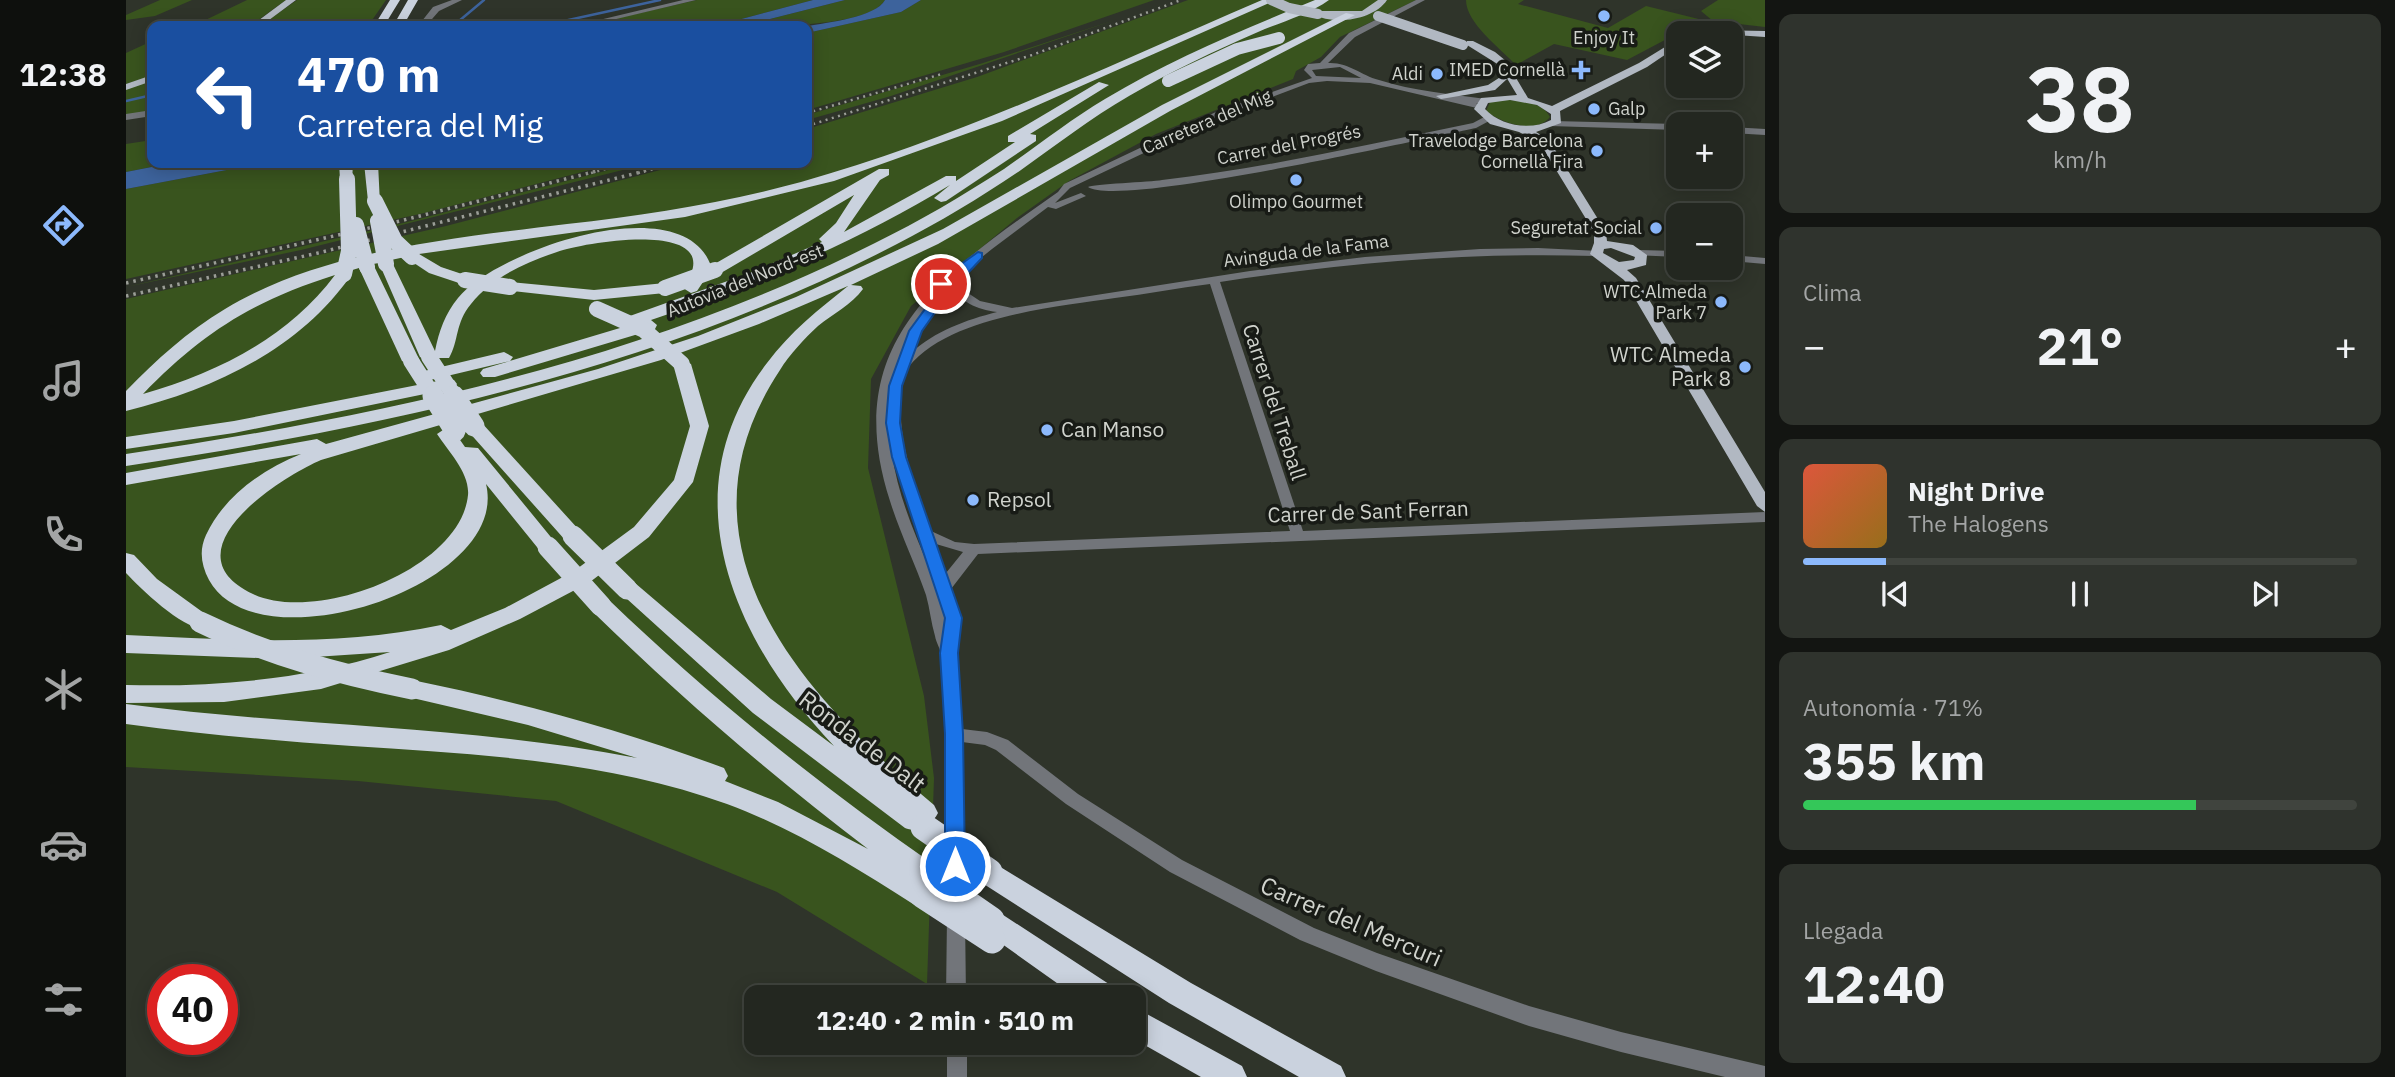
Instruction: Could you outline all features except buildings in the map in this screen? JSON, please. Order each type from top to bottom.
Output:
[{"type":"highway","points":[[382,21],[395,0]]},
{"type":"highway","points":[[401,21],[413,0]]},
{"type":"highway","points":[[1098,74],[1240,0]]},
{"type":"highway","points":[[508,288],[594,295],[665,288],[715,270],[836,197],[977,126],[1271,0]]},
{"type":"highway","name":"Autovia del Nord-est","points":[[126,443],[234,427],[469,415],[656,323],[823,259],[942,198],[1100,93],[1171,54],[1292,0]]},
{"type":"highway","points":[[372,168],[386,264],[419,358],[469,415],[467,466],[478,495],[477,507],[468,527],[451,550],[435,564],[389,590],[359,601],[297,610],[249,601],[220,581],[211,556],[213,541],[230,512],[266,480],[331,449],[469,415],[634,364],[846,283],[945,233],[1166,108],[1221,73],[1257,37],[1325,0]]},
{"type":"highway","name":"Autovia del Nord-est","points":[[126,460],[316,428],[469,415],[668,334],[798,285],[929,221],[1112,100],[1159,74],[1325,0]]},
{"type":"highway","points":[[1032,155],[1168,81],[1237,49],[1325,25],[1354,14]]},
{"type":"highway","points":[[1221,73],[1244,67],[1325,25]]},
{"type":"highway","points":[[126,430],[321,398],[476,364],[659,313],[765,273],[888,216],[1058,110],[1171,54]]},
{"type":"highway","points":[[126,403],[138,385],[172,353],[229,315],[285,287],[337,267],[433,244],[638,219],[750,199],[833,177],[977,126]]},
{"type":"highway","points":[[765,273],[832,236],[847,221],[868,186],[909,160]]},
{"type":"highway","points":[[126,403],[219,371],[267,345],[313,312],[344,274],[349,258],[345,193],[347,171]]},
{"type":"highway","points":[[347,171],[367,267],[419,358],[469,415],[548,547],[601,606],[734,729],[853,823],[923,884],[1069,985]]},
{"type":"highway","points":[[126,694],[186,696],[251,692],[320,680],[383,664],[440,645],[543,599],[617,553],[644,530],[679,486],[691,463],[700,423],[696,393],[682,364],[666,345],[643,328],[597,309],[465,280],[435,270],[412,257],[395,241],[375,201]]},
{"type":"highway","points":[[419,358],[447,327],[465,299],[489,279],[534,255],[582,240],[632,233],[671,238],[689,246],[699,256],[703,271],[700,278],[683,294],[662,306],[580,336]]},
{"type":"highway","points":[[924,820],[832,728],[777,659],[755,621],[740,585],[730,542],[726,502],[729,468],[738,428],[755,391],[779,356],[807,326],[837,301],[945,233]]},
{"type":"highway","points":[[126,479],[469,415]]},
{"type":"highway","name":"Ronda de Dalt","points":[[469,415],[573,537],[627,589],[762,706],[1102,946],[1330,1077]]},
{"type":"highway","points":[[126,560],[156,591],[200,622],[277,656],[412,690],[488,705],[644,748],[764,798],[884,871]]},
{"type":"highway","points":[[126,644],[227,649],[344,649],[433,635],[489,620],[543,599]]},
{"type":"highway","points":[[126,714],[211,725],[519,751],[643,770],[690,781],[759,805],[884,871],[923,884]]},
{"type":"highway","points":[[991,930],[1082,985]]},
{"type":"highway","points":[[1146,1027],[1231,1077]]},
{"type":"main road","points":[[262,21],[292,0]]},
{"type":"main road","points":[[1271,0],[1289,8],[1318,14],[1354,14],[1381,9],[1467,44],[1503,63],[1524,99]]},
{"type":"main road","points":[[1743,34],[1763,34]]},
{"type":"main road","points":[[1467,44],[1488,58],[1502,79],[1505,90],[1501,97]]},
{"type":"main road","points":[[1553,110],[1643,65],[1666,50]]},
{"type":"main road","points":[[1441,96],[1491,88],[1502,79]]},
{"type":"main road","points":[[126,87],[147,80]]},
{"type":"main road","points":[[1536,102],[1561,102],[1581,96]]},
{"type":"main road","points":[[1543,140],[1550,125],[1558,118],[1553,110],[1536,102],[1501,97],[1481,104],[1488,118],[1518,127],[1543,140],[1600,232],[1631,261],[1765,506]]},
{"type":"main road","points":[[1518,127],[1550,125]]},
{"type":"main road","points":[[1597,250],[1601,245],[1600,232]]},
{"type":"main road","points":[[1597,250],[1631,261]]},
{"type":"main road","points":[[1597,250],[1609,263],[1631,261]]},
{"type":"street","points":[[426,21],[436,9],[458,0]]},
{"type":"street","points":[[600,21],[692,0]]},
{"type":"street","points":[[1324,63],[1352,35],[1421,0]]},
{"type":"street","points":[[1341,65],[1339,57],[1359,36],[1429,0]]},
{"type":"street","points":[[1310,78],[1310,67],[1324,63],[1352,68],[1354,78]]},
{"type":"street","name":"Carretera del Mig","points":[[949,653],[942,642],[937,607],[887,468],[881,428],[882,401],[891,360],[905,327],[937,288],[1070,186],[1195,124],[1310,78],[1354,78],[1481,104]]},
{"type":"street","points":[[126,117],[147,114]]},
{"type":"street","name":"Carrer del Progrés","points":[[1070,186],[1132,187],[1224,176],[1476,125],[1488,118]]},
{"type":"street","points":[[1550,125],[1666,127]]},
{"type":"street","points":[[1743,131],[1765,132]]},
{"type":"street","name":"Carretera del Mig","points":[[1034,214],[1092,193],[1095,177],[1109,166]]},
{"type":"street","points":[[1070,186],[1081,196]]},
{"type":"street","name":"Avinguda de la Fama","points":[[1024,310],[1214,280],[1443,254],[1597,250]]},
{"type":"street","name":"Carretera del Mig","points":[[956,985],[954,734],[949,653],[954,618],[896,441],[893,405],[899,374],[921,321],[978,255]]},
{"type":"street","points":[[1631,261],[1666,256]]},
{"type":"street","points":[[1743,259],[1765,261]]},
{"type":"street","points":[[955,280],[960,292],[970,302],[992,309],[1024,310]]},
{"type":"street","name":"Carrer del Treball","points":[[1214,280],[1298,536]]},
{"type":"street","points":[[899,374],[913,357],[941,337],[1024,310]]},
{"type":"street","name":"Carrer de Sant Ferran","points":[[925,534],[952,547],[974,549],[1765,517]]},
{"type":"street","points":[[937,607],[945,587],[974,549]]},
{"type":"street","name":"Carrer del Mercuri","points":[[954,734],[987,739],[1002,745],[1072,799],[1155,853],[1208,885],[1307,934],[1376,962],[1529,1016],[1621,1042],[1765,1076]]},
{"type":"street","points":[[957,1055],[957,1077]]},
{"type":"green space","points":[[160,0],[192,0],[155,16],[126,20],[126,15]]},
{"type":"green space","points":[[247,0],[286,0],[257,21],[203,21]]},
{"type":"green space","points":[[297,0],[386,0],[371,21],[267,21]]},
{"type":"green space","points":[[697,0],[813,0],[734,21],[605,21]]},
{"type":"green space","points":[[845,0],[885,0],[875,9],[841,20],[812,24],[812,21],[762,21]]},
{"type":"green space","points":[[921,0],[1154,0],[1004,52],[812,109],[812,32],[901,12]]},
{"type":"green space","points":[[1188,0],[1416,0],[1340,37],[1321,57],[1296,71],[1293,79],[1156,134],[1069,181],[1017,218],[911,306],[871,379],[868,468],[924,696],[934,778],[927,984],[777,892],[556,801],[358,781],[126,767],[126,299],[446,226],[668,168],[812,168],[812,127],[977,77]]},
{"type":"green space","points":[[1466,0],[1524,0],[1518,4],[1608,28],[1646,6],[1707,21],[1666,21],[1666,39],[1627,60],[1554,44],[1516,65],[1478,26],[1467,9]]},
{"type":"green space","points":[[1718,0],[1765,0],[1765,27],[1743,24],[1743,21],[1713,21],[1701,11]]},
{"type":"green space","points":[[1118,19],[891,96],[812,119],[812,114],[983,63]]},
{"type":"green space","points":[[147,43],[147,78],[126,84],[126,53]]},
{"type":"green space","points":[[147,82],[147,112],[126,116],[126,89]]},
{"type":"green space","points":[[1507,100],[1537,105],[1550,117],[1544,122],[1528,126],[1500,120],[1486,111],[1490,102]]},
{"type":"green space","points":[[147,141],[147,168],[126,172],[126,144]]},
{"type":"green space","points":[[237,168],[598,168],[424,213],[126,279],[126,189]]},
{"type":"green space","points":[[617,168],[631,168],[301,250],[126,287],[403,223]]},
{"type":"water","points":[[813,0],[845,0],[762,21],[734,21]]},
{"type":"water","points":[[885,0],[921,0],[901,12],[812,32],[812,25],[861,15],[880,6]]},
{"type":"water","points":[[147,168],[237,168],[126,189],[126,172]]},
{"type":"waterway","points":[[459,21],[484,0]]},
{"type":"waterway","points":[[564,21],[660,0]]},
{"type":"waterway","points":[[126,101],[147,96]]},
{"type":"railway","points":[[812,124],[1032,55],[1181,0]]},
{"type":"railway","points":[[812,112],[942,74]]},
{"type":"railway","points":[[591,173],[610,168]]},
{"type":"railway","points":[[638,173],[657,168]]},
{"type":"railway","points":[[126,283],[400,221],[597,171]]},
{"type":"railway","points":[[126,296],[318,253],[645,171]]},
{"type":"place","name":"Enjoy It","points":[[1604,16]]},
{"type":"place","name":"IMED Cornellà","points":[[1581,70]]},
{"type":"place","name":"Aldi","points":[[1437,74]]},
{"type":"place","name":"Galp","points":[[1594,109]]},
{"type":"place","name":"Travelodge Barcelona Cornellà Fira","points":[[1597,151]]},
{"type":"place","name":"Olimpo Gourmet","points":[[1296,180]]},
{"type":"place","name":"Seguretat Social","points":[[1656,228]]},
{"type":"place","name":"WTC Almeda Park 7","points":[[1721,302]]},
{"type":"place","name":"WTC Almeda Park 8","points":[[1745,367]]},
{"type":"place","name":"Can Manso","points":[[1047,430]]},
{"type":"place","name":"Repsol","points":[[973,500]]},
{"type":"route","points":[[941,284],[978,255],[945,290],[916,331],[903,358],[896,386],[893,423],[899,457],[952,605],[954,618],[949,653],[954,734],[955,866]]}]
